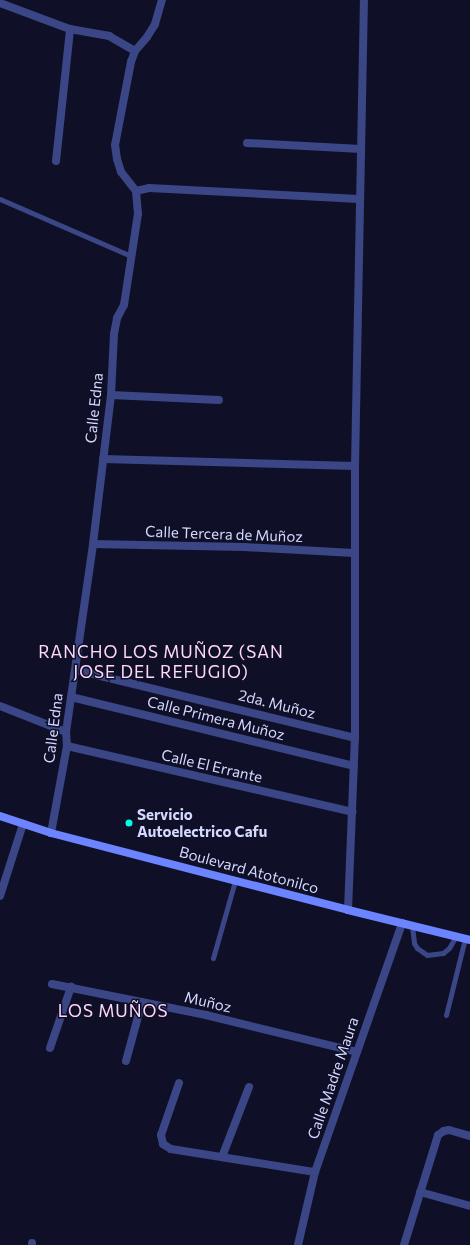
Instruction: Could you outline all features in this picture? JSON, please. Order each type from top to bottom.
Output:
[{"type":"street","points":[[162,0],[155,24],[147,37],[135,51],[115,145],[116,159],[121,172],[136,191],[150,188],[359,199]]},
{"type":"street","points":[[348,910],[355,738],[354,466],[364,0]]},
{"type":"street","points":[[0,3],[70,29],[109,36],[135,51]]},
{"type":"street","points":[[56,161],[70,29]]},
{"type":"street","points":[[247,143],[361,149]]},
{"type":"street","name":"Calle Edna","points":[[51,833],[67,746],[66,732],[93,544],[111,395],[114,334],[117,318],[124,305],[138,214],[136,191]]},
{"type":"street","points":[[111,395],[219,400]]},
{"type":"street","points":[[103,459],[354,466]]},
{"type":"street","name":"Calle Tercera de Muñoz","points":[[93,544],[244,547],[354,554]]},
{"type":"street","name":"2da. Muñoz","points":[[76,670],[355,738]]},
{"type":"street","name":"Calle Primera Muñoz","points":[[71,697],[354,766]]},
{"type":"street","points":[[0,706],[66,732]]},
{"type":"street","name":"Calle El Errante","points":[[67,746],[352,812]]},
{"type":"street","name":"Boulevard Atotonilco","points":[[0,816],[51,833],[348,910],[467,939]]},
{"type":"street","points":[[0,896],[23,824]]},
{"type":"street","name":"Calle Madre Maura","points":[[298,1245],[315,1172],[402,923]]},
{"type":"street","name":"Muñoz","points":[[52,984],[206,1015],[357,1052]]},
{"type":"street","points":[[50,1048],[71,987]]},
{"type":"street","points":[[126,1061],[142,1002]]},
{"type":"street","points":[[179,1083],[161,1135],[163,1144],[171,1149],[315,1172]]},
{"type":"street","points":[[222,1157],[249,1087]]},
{"type":"street","points":[[404,1245],[438,1135],[444,1130],[449,1130],[470,1136]]},
{"type":"street","points":[[420,1192],[470,1206]]},
{"type":"lane","points":[[0,199],[131,256]]},
{"type":"lane","points":[[213,958],[235,881]]},
{"type":"lane","points":[[412,926],[414,943],[417,948],[427,955],[443,953],[449,948],[456,936]]},
{"type":"lane","points":[[446,1015],[467,939]]},
{"type":"place","name":"Servicio Autoelectrico Cafu","points":[[129,823]]},
{"type":"district","name":"RANCHO LOS MUÑOZ (SAN JOSE DEL REFUGIO)","points":[[161,662]]},
{"type":"district","name":"LOS MUÑOS","points":[[113,1011]]}]
